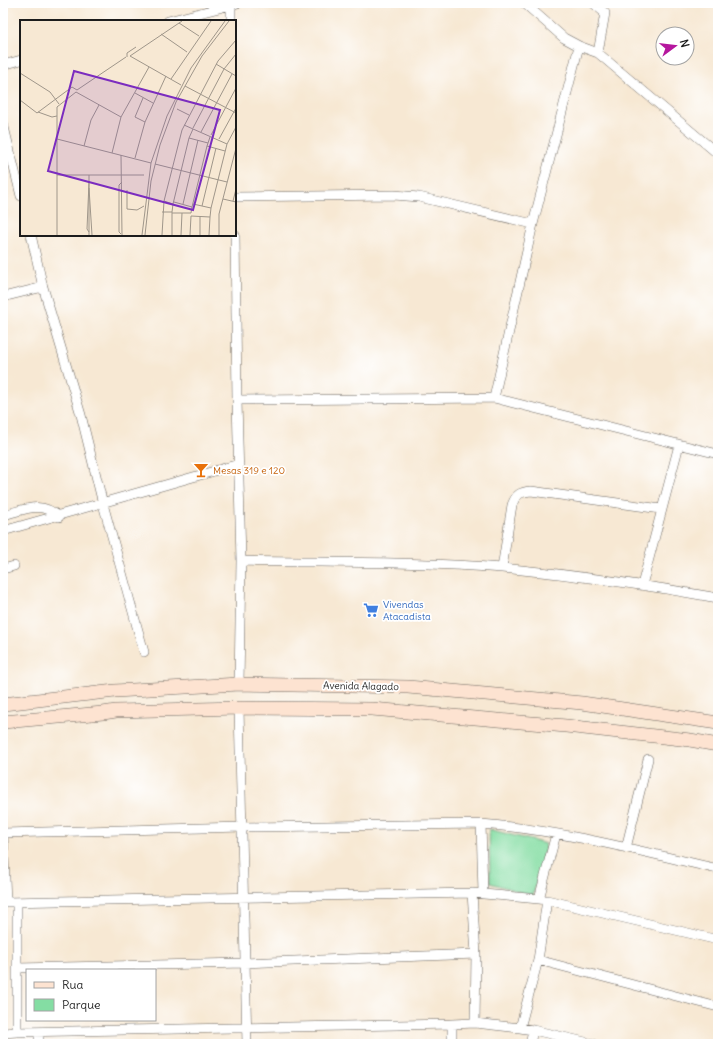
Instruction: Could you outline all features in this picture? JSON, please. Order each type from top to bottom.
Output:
[{"type":"main road","name":"Avenida Alagado","points":[[3,704],[115,691],[239,684],[408,687],[582,703],[718,723]]},
{"type":"main road","points":[[115,691],[116,710]]},
{"type":"main road","points":[[100,693],[103,713]]},
{"type":"main road","points":[[3,722],[103,713],[116,710],[240,708],[372,709],[566,726],[690,740],[718,745]]},
{"type":"street","points":[[524,3],[564,38],[579,46],[598,53],[718,154]]},
{"type":"street","points":[[593,3],[605,13],[598,53]]},
{"type":"street","points":[[172,20],[234,4],[232,20]]},
{"type":"street","points":[[494,398],[533,224],[579,46]]},
{"type":"street","points":[[3,65],[20,60]]},
{"type":"street","points":[[3,123],[20,192]]},
{"type":"street","points":[[236,197],[386,195],[419,197],[533,224]]},
{"type":"street","points":[[30,236],[43,287],[81,414],[103,504],[144,652]]},
{"type":"street","points":[[234,236],[239,464],[239,684]]},
{"type":"street","points":[[3,297],[43,287]]},
{"type":"street","points":[[237,400],[494,398],[718,454]]},
{"type":"street","points":[[642,585],[679,445]]},
{"type":"street","points":[[3,532],[239,464]]},
{"type":"street","points":[[502,568],[512,505],[515,497],[521,492],[531,491],[661,509]]},
{"type":"street","points":[[3,515],[43,506],[51,510],[59,517]]},
{"type":"street","points":[[240,561],[458,565],[502,568],[642,585],[718,598]]},
{"type":"street","points":[[3,569],[14,566]]},
{"type":"street","points":[[240,708],[247,1044]]},
{"type":"street","points":[[626,848],[648,759]]},
{"type":"street","points":[[481,824],[483,893]]},
{"type":"street","points":[[718,869],[556,834],[518,827],[481,824],[243,827],[3,833],[4,902],[483,893],[543,900],[718,940]]},
{"type":"street","points":[[520,1028],[538,960],[543,900],[556,834]]},
{"type":"street","points":[[472,893],[476,954],[476,1023]]},
{"type":"street","points":[[17,902],[17,1032]]},
{"type":"street","points":[[18,968],[245,963],[476,954]]},
{"type":"street","points":[[538,960],[718,1007]]},
{"type":"street","points":[[3,1033],[476,1023],[533,1030],[594,1044]]},
{"type":"street","points":[[452,1024],[452,1044]]},
{"type":"street","points":[[530,1044],[533,1030]]},
{"type":"street","points":[[39,1032],[40,1044]]},
{"type":"green space","points":[[489,829],[546,844],[533,896],[490,883]]},
{"type":"place","name":"Mesas 319 e 120","points":[[201,470]]},
{"type":"place","name":"Vivendas Atacadista","points":[[371,610]]}]
